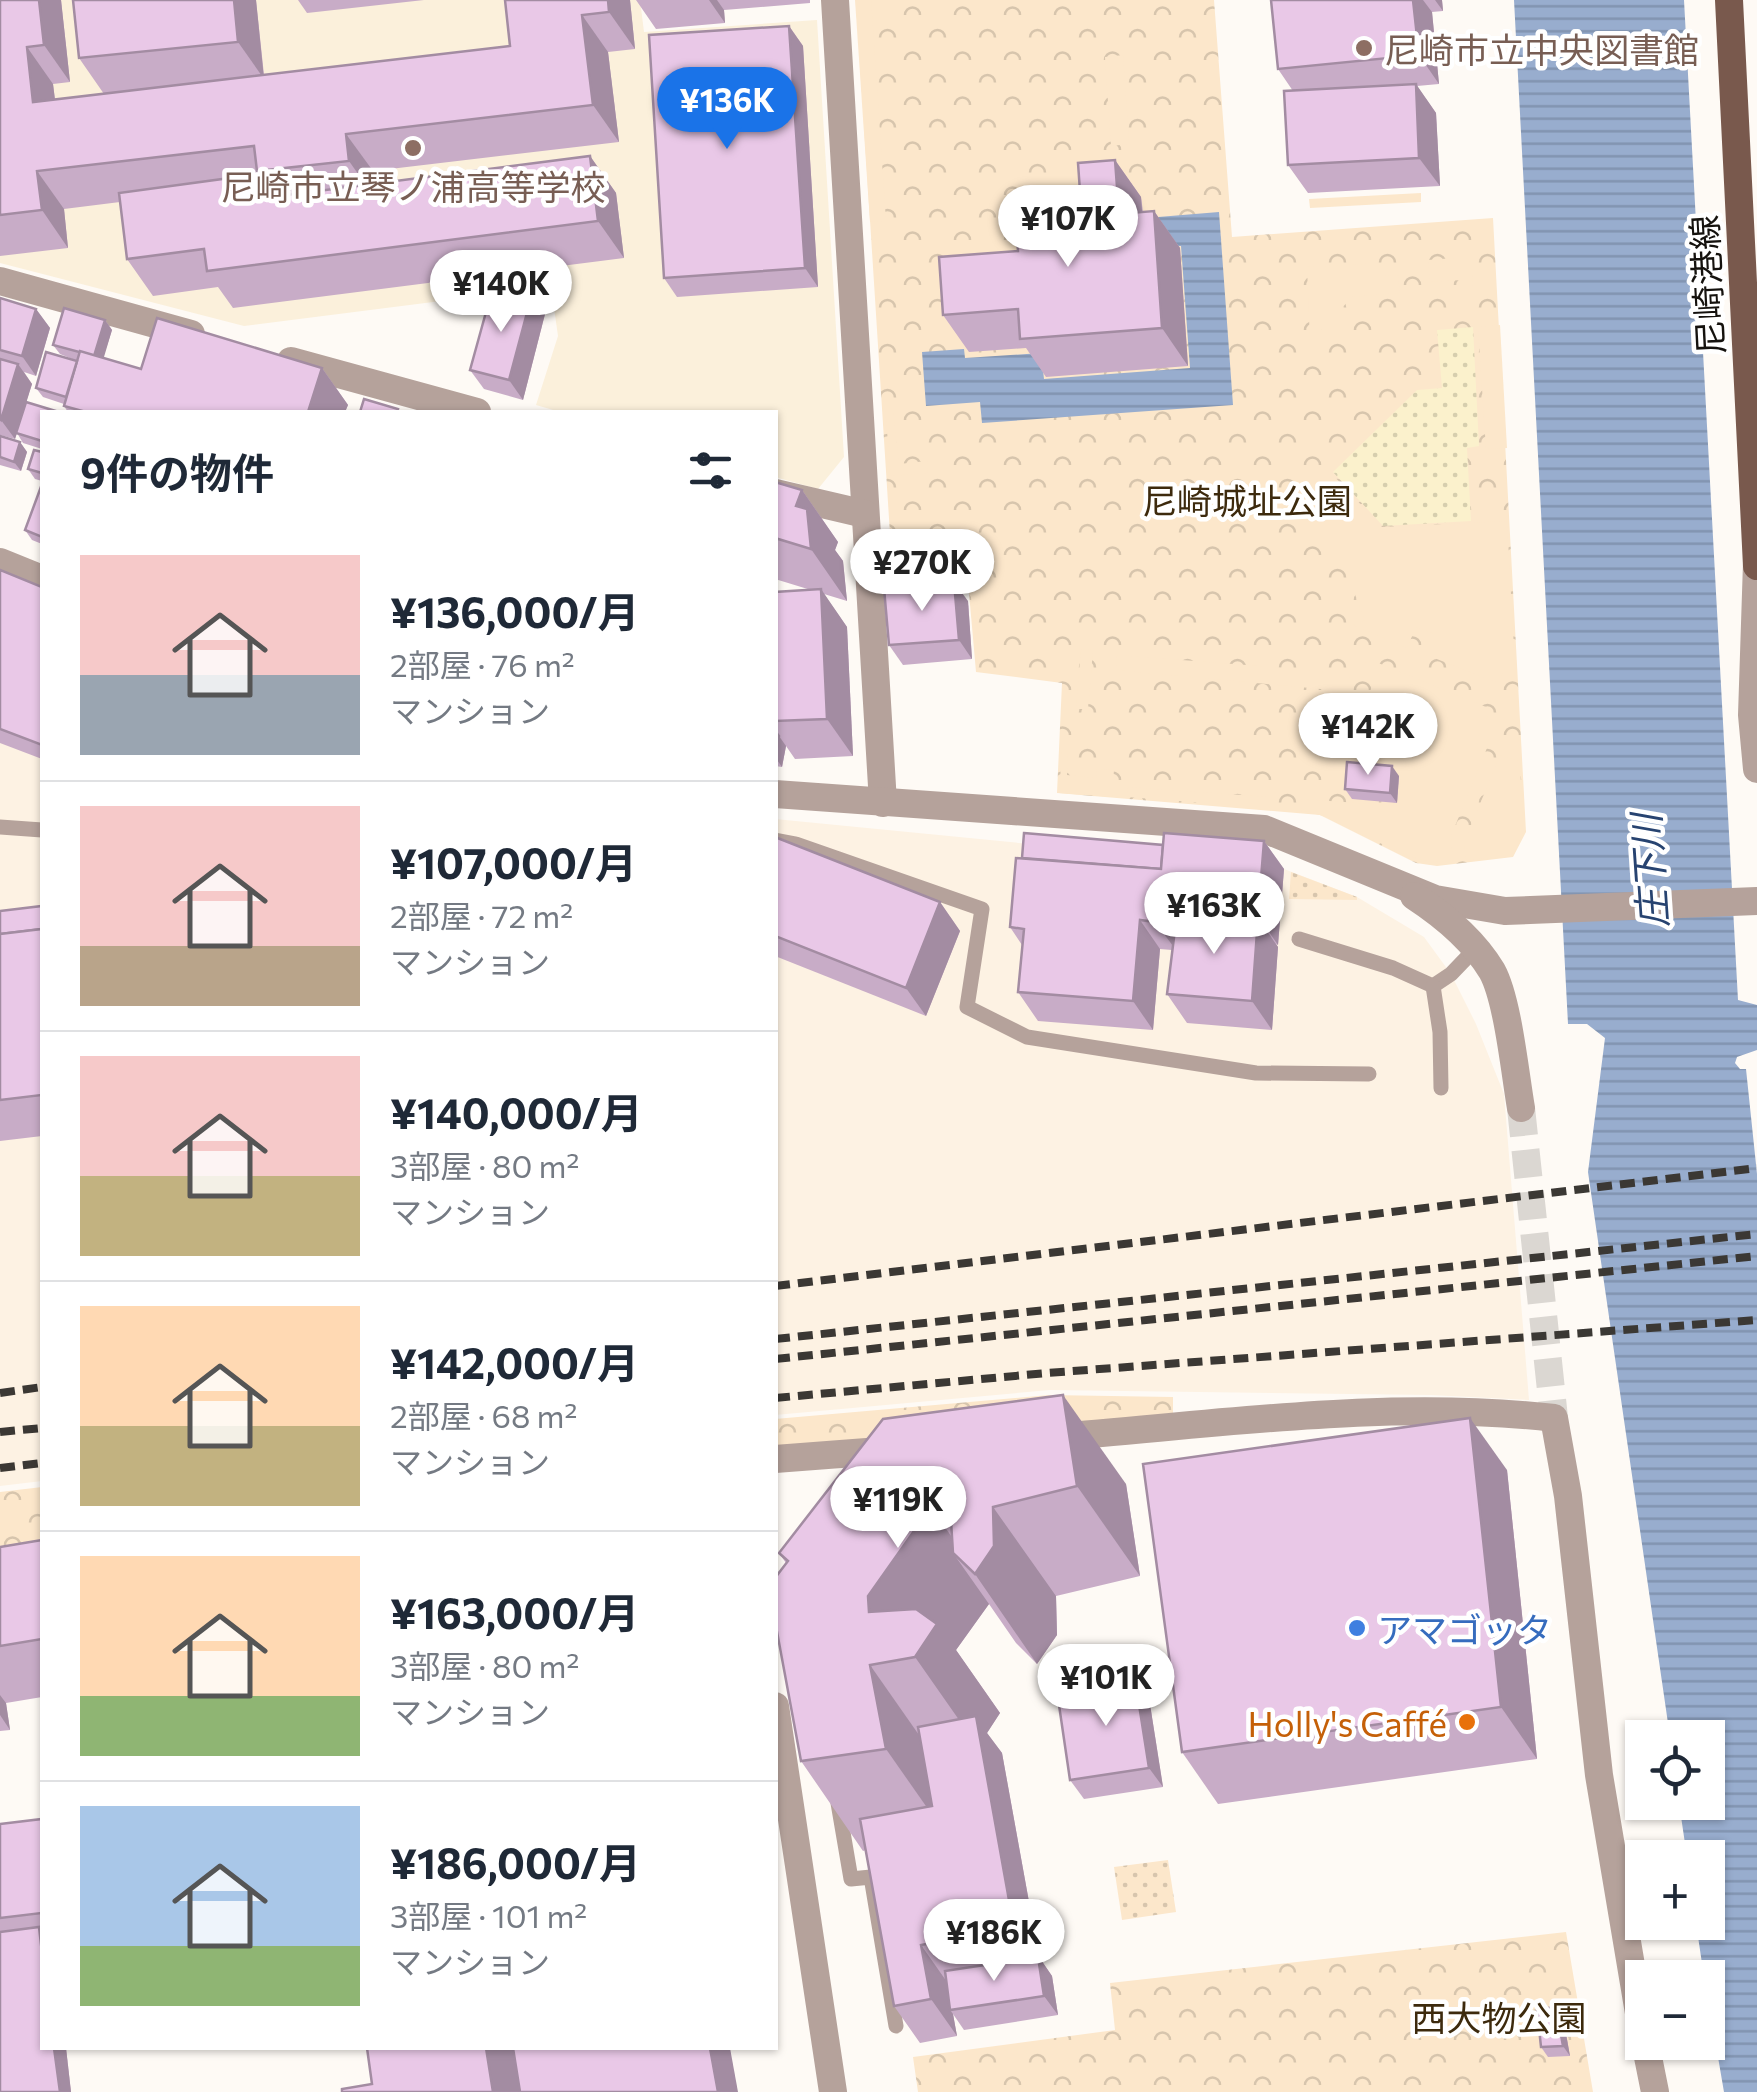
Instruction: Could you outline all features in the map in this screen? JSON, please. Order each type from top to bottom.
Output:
[{"type":"main road","name":"尼崎港線","points":[[1730,0],[1757,564]]},
{"type":"street","points":[[835,0],[882,803]]},
{"type":"street","points":[[0,281],[210,339]]},
{"type":"street","points":[[267,355],[470,410]]},
{"type":"street","points":[[778,493],[864,514]]},
{"type":"street","points":[[0,562],[40,578]]},
{"type":"street","points":[[1757,564],[1752,715],[1757,769]]},
{"type":"street","points":[[778,794],[1264,829],[1435,898],[1505,911],[1745,902]]},
{"type":"street","points":[[1374,872],[1419,900],[1467,938],[1493,974],[1508,1029],[1521,1108]]},
{"type":"street","points":[[1032,1439],[1324,1416],[1493,1411],[1554,1418],[1568,1496],[1599,1775],[1630,1960]]},
{"type":"street","points":[[778,1460],[915,1448]]},
{"type":"street","points":[[778,1714],[789,1744],[833,2092]]},
{"type":"street","points":[[1649,2060],[1655,2092]]},
{"type":"lane","points":[[0,827],[40,830]]},
{"type":"lane","points":[[778,841],[982,909],[967,1007],[1027,1038],[1256,1073],[1369,1074]]},
{"type":"lane","points":[[1299,939],[1393,968],[1432,986]]},
{"type":"lane","points":[[1432,986],[1452,974],[1475,949]]},
{"type":"lane","points":[[1432,986],[1440,1032],[1441,1088]]},
{"type":"lane","points":[[836,1790],[852,1879],[871,1877],[896,2026]]},
{"type":"shaded area","name":"尼崎市立琴ノ浦高等学校","points":[[0,0],[640,0],[644,32],[817,20],[844,457],[818,489],[778,478],[778,410],[553,410],[536,405],[558,336],[551,287],[244,326],[0,263]]},
{"type":"shaded area","points":[[0,582],[40,597],[40,1481],[0,1486]]},
{"type":"shaded area","points":[[778,819],[1284,869],[1357,897],[1424,937],[1451,974],[1476,1024],[1504,1094],[1529,1400],[1050,1390],[778,1415]]},
{"type":"green space","points":[[855,0],[871,0],[886,221],[870,222]]},
{"type":"green space","name":"尼崎城址公園","points":[[856,0],[1214,0],[1232,237],[1493,218],[1526,832],[1513,857],[1437,866],[1416,863],[1320,815],[1057,793],[1062,683],[976,672],[969,593],[894,597]]},
{"type":"green space","points":[[1123,55],[1129,144],[1111,146],[1105,57]]},
{"type":"green space","points":[[1421,193],[1421,202],[1310,208],[1309,199]]},
{"type":"green space","points":[[1454,258],[1472,274],[1473,290],[1464,290],[1462,280],[1430,282],[1428,260]]},
{"type":"green space","points":[[1384,263],[1386,276],[1398,275],[1400,293],[1352,297],[1310,343],[1307,267]]},
{"type":"green space","points":[[1500,325],[1507,448],[1486,449],[1478,327]]},
{"type":"green space","points":[[885,409],[893,409],[899,464],[927,461],[928,473],[891,476]]},
{"type":"green space","points":[[1332,474],[1382,527],[1507,521],[1514,649],[1498,683],[1424,654],[1434,634],[1416,627],[1407,648],[1353,625],[1365,620],[1354,592],[1362,585],[1291,514]]},
{"type":"green space","points":[[1081,649],[1093,650],[1088,709],[1076,709]]},
{"type":"green space","points":[[1117,655],[1348,673],[1352,692],[1116,670]]},
{"type":"green space","points":[[1371,660],[1491,709],[1475,743],[1487,748],[1451,836],[1453,862],[1413,857],[1321,815],[1301,811],[1302,799],[1399,806],[1407,698],[1370,694],[1372,682],[1364,664]]},
{"type":"green space","points":[[1062,752],[1068,752],[1067,775],[1096,778],[1097,769],[1114,770],[1112,797],[1059,793]]},
{"type":"green space","points":[[1500,755],[1520,761],[1523,832],[1513,856],[1466,860],[1464,843]]},
{"type":"green space","points":[[1128,787],[1270,797],[1270,808],[1127,797]]},
{"type":"green space","points":[[1291,872],[1357,897],[1357,900],[1289,899]]},
{"type":"green space","points":[[1049,1395],[1173,1397],[1173,1413],[778,1460],[778,1419]]},
{"type":"green space","points":[[40,1487],[40,1546],[0,1551],[0,1492]]},
{"type":"green space","points":[[1168,1860],[1176,1912],[1122,1920],[1114,1867]]},
{"type":"green space","name":"西大物公園","points":[[1566,1932],[1593,2092],[918,2092],[913,2057],[1115,2030],[1110,1983]]},
{"type":"sand","points":[[1473,327],[1479,446],[1467,448],[1471,521],[1383,526],[1333,472],[1417,390],[1442,388],[1437,330]]},
{"type":"water","name":"庄下川","points":[[1514,0],[1684,0],[1738,1000],[1757,1005],[1757,1050],[1737,1057],[1735,1063],[1746,1069],[1757,1174],[1757,2092],[1724,2092],[1718,2060],[1725,2060],[1725,1960],[1701,1960],[1699,1940],[1725,1940],[1725,1840],[1684,1840],[1682,1820],[1725,1820],[1725,1720],[1668,1720],[1588,1172],[1605,1038],[1587,1024],[1568,1024]]},
{"type":"water","points":[[1219,212],[1233,405],[982,423],[980,402],[926,406],[922,352],[964,349],[965,358],[1041,353],[1044,379],[1190,368],[1181,246],[1148,248],[1146,218]]},
{"type":"building","points":[[0,0],[39,0],[44,45],[27,47],[33,102],[510,46],[505,0],[608,0],[609,12],[582,15],[593,105],[346,134],[349,161],[257,171],[254,146],[37,171],[42,210],[0,215]]},
{"type":"building","points":[[73,0],[234,0],[238,42],[79,58]]},
{"type":"building","points":[[1271,0],[1413,0],[1419,55],[1278,69]]},
{"type":"building","points":[[789,26],[805,268],[664,278],[649,35]]},
{"type":"building","points":[[1416,84],[1419,158],[1288,165],[1284,91]]},
{"type":"building","points":[[590,156],[598,221],[207,271],[204,249],[127,259],[119,193],[230,178],[233,202]]},
{"type":"building","points":[[1115,160],[1119,214],[1154,211],[1162,328],[1020,339],[1018,309],[943,315],[939,257],[1018,251],[1016,224],[1082,220],[1078,163]]},
{"type":"building","points":[[514,290],[532,294],[509,380],[470,370],[491,294],[509,299]]},
{"type":"building","points":[[0,298],[36,309],[22,356],[0,350]]},
{"type":"building","points":[[64,308],[105,320],[94,356],[53,345]]},
{"type":"building","points":[[157,318],[322,368],[309,410],[79,410],[64,406],[80,351],[141,369]]},
{"type":"building","points":[[46,352],[77,361],[66,397],[36,388]]},
{"type":"building","points":[[0,359],[18,364],[1,420],[0,419]]},
{"type":"building","points":[[364,399],[398,409],[398,410],[361,410]]},
{"type":"building","points":[[26,402],[52,410],[40,410],[40,440],[16,433]]},
{"type":"building","points":[[0,436],[20,442],[14,462],[0,457]]},
{"type":"building","points":[[34,450],[40,452],[40,472],[28,469]]},
{"type":"building","points":[[778,483],[802,490],[796,506],[807,509],[811,549],[778,539]]},
{"type":"building","points":[[40,489],[40,536],[25,530]]},
{"type":"building","points":[[0,570],[40,586],[40,744],[0,729]]},
{"type":"building","points":[[954,582],[959,640],[889,645],[884,588]]},
{"type":"building","points":[[821,589],[827,719],[778,721],[778,592]]},
{"type":"building","points":[[1347,762],[1392,766],[1390,793],[1345,789]]},
{"type":"building","points":[[1024,833],[1163,845],[1161,869],[1022,858]]},
{"type":"building","points":[[1164,833],[1264,841],[1258,916],[1157,908],[1155,922],[1140,920],[1133,1001],[1018,992],[1024,929],[1010,927],[1016,858],[1161,869]]},
{"type":"building","points":[[778,838],[940,902],[906,988],[778,937]]},
{"type":"building","points":[[40,906],[40,929],[0,934],[0,911]]},
{"type":"building","points":[[1177,913],[1258,918],[1252,1001],[1167,994]]},
{"type":"building","points":[[40,929],[40,1095],[0,1100],[0,934]]},
{"type":"building","points":[[1063,1395],[1077,1486],[993,1507],[994,1546],[975,1574],[953,1553],[950,1504],[931,1507],[868,1596],[869,1612],[916,1609],[937,1624],[915,1657],[870,1665],[886,1749],[801,1761],[778,1637],[778,1574],[788,1561],[779,1553],[883,1419]]},
{"type":"building","points":[[1470,1418],[1501,1707],[1182,1752],[1143,1464]]},
{"type":"building","points":[[40,1540],[40,1639],[0,1646],[0,1547]]},
{"type":"building","points":[[1132,1660],[1149,1768],[1070,1780],[1059,1705],[1112,1697],[1107,1664]]},
{"type":"building","points":[[976,1716],[1014,1928],[921,1945],[931,1999],[894,2006],[860,1819],[932,1806],[918,1727]]},
{"type":"building","points":[[40,1819],[40,1913],[0,1918],[0,1824]]},
{"type":"building","points":[[39,1927],[40,2050],[54,2050],[60,2092],[0,2092],[0,1932]]},
{"type":"building","points":[[1038,1957],[1044,1996],[950,2010],[945,1971]]},
{"type":"building","points":[[1556,2007],[1563,2046],[1541,2047],[1537,2009]]},
{"type":"building","points":[[367,2050],[486,2050],[493,2092],[342,2092],[372,2084]]},
{"type":"building","points":[[513,2050],[710,2050],[718,2092],[520,2092]]},
{"type":"tunnel","points":[[1521,1108],[1554,1418]]},
{"type":"railway","points":[[778,1286],[1757,1168]]},
{"type":"railway","points":[[778,1339],[1757,1234]]},
{"type":"railway","points":[[778,1359],[1757,1256]]},
{"type":"railway","points":[[778,1398],[1047,1373],[1757,1320]]},
{"type":"railway","points":[[0,1393],[40,1387]]},
{"type":"railway","points":[[0,1432],[40,1428]]},
{"type":"railway","points":[[0,1468],[40,1463]]},
{"type":"place","name":"尼崎市立中央図書館","points":[[1364,48]]},
{"type":"place","name":"尼崎市立琴ノ浦高等学校","points":[[413,148]]},
{"type":"place","name":"アマゴッタ","points":[[1357,1628]]},
{"type":"place","name":"Holly's Caffé","points":[[1467,1722]]}]
